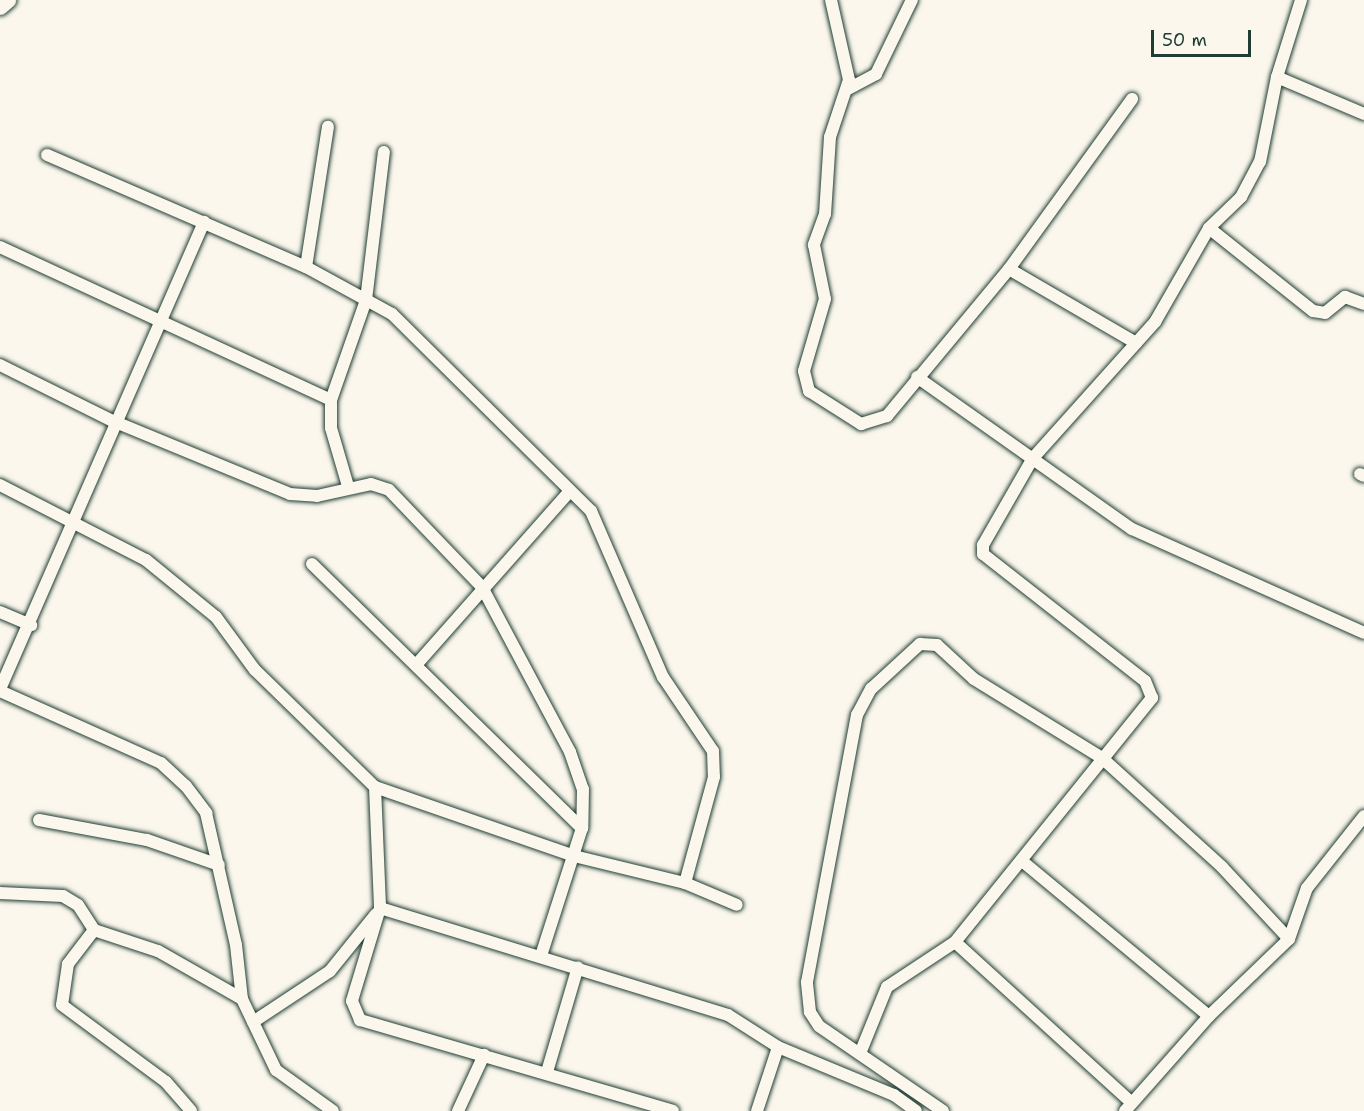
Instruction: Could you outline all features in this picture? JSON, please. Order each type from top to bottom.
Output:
[{"type":"street","points":[[0,7],[9,0]]},
{"type":"street","points":[[831,0],[848,89],[830,137],[825,214],[814,245],[825,299],[806,383],[853,420],[869,424],[886,416],[1009,268],[1132,99]]},
{"type":"street","points":[[848,89],[876,74],[912,0]]},
{"type":"street","points":[[861,1051],[887,987],[955,942],[1102,758],[1146,707],[1153,691],[983,554],[983,545],[1033,458],[1136,343],[1180,284],[1209,228],[1241,197],[1260,162],[1277,77],[1301,0]]},
{"type":"street","points":[[1277,77],[1364,114]]},
{"type":"street","points":[[306,267],[328,127]]},
{"type":"street","points":[[348,486],[331,428],[331,400],[366,300],[384,152]]},
{"type":"street","points":[[47,154],[306,267],[392,314],[591,511],[663,677],[713,752],[714,777],[685,883]]},
{"type":"street","points":[[204,222],[113,421],[71,519],[30,625],[0,690],[161,763],[206,813],[219,865],[242,999],[276,1070],[333,1111]]},
{"type":"street","points":[[1209,228],[1313,311],[1325,313],[1345,297],[1364,304]]},
{"type":"street","points":[[0,247],[331,400]]},
{"type":"street","points":[[1009,268],[1136,343]]},
{"type":"street","points":[[0,365],[113,421],[290,494],[317,496],[348,486],[371,484],[389,490],[482,587],[570,752],[584,789],[582,828],[541,956]]},
{"type":"street","points":[[917,378],[1132,529],[1364,633]]},
{"type":"street","points":[[0,485],[71,519],[146,560],[216,616],[255,670],[375,787],[574,856],[685,883],[737,905]]},
{"type":"street","points":[[416,665],[482,587],[570,491]]},
{"type":"street","points":[[312,564],[582,828]]},
{"type":"street","points":[[0,612],[30,625]]},
{"type":"street","points":[[943,1111],[861,1051],[819,1026],[810,1012],[807,982],[856,715],[871,689],[920,644],[937,645],[974,679],[1102,758],[1222,867],[1289,939]]},
{"type":"street","points":[[375,787],[380,908],[353,1012],[360,1020],[547,1072],[673,1111]]},
{"type":"street","points":[[955,942],[1129,1107],[1209,1016],[1289,939],[1306,888],[1364,816]]},
{"type":"street","points":[[39,820],[147,840],[219,865]]},
{"type":"street","points":[[1022,861],[1209,1016]]},
{"type":"street","points":[[0,893],[63,896],[78,906],[94,930],[158,951],[242,999]]},
{"type":"street","points":[[380,908],[728,1015],[778,1047],[894,1095],[916,1111]]},
{"type":"street","points":[[253,1022],[330,971],[380,908]]},
{"type":"street","points":[[94,930],[68,964],[62,1005],[166,1082],[191,1111]]},
{"type":"street","points":[[547,1072],[578,967]]},
{"type":"street","points":[[757,1111],[778,1047]]},
{"type":"street","points":[[458,1111],[484,1055]]}]
